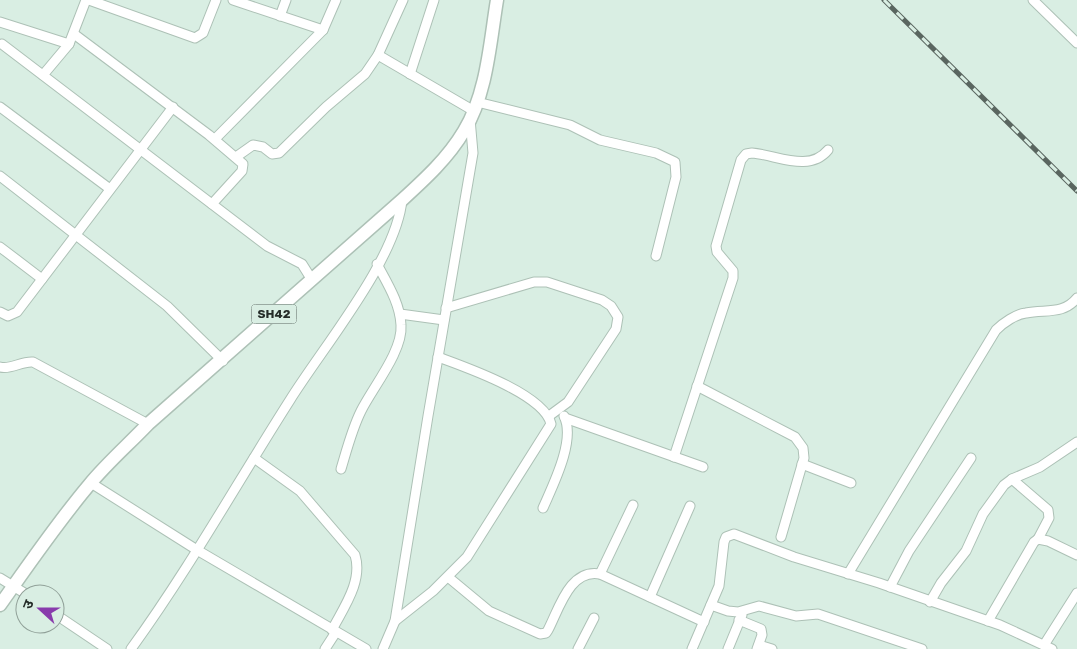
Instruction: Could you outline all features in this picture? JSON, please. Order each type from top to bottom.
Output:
[{"type":"main road","name":"SH42","points":[[0,605],[61,519],[91,483],[148,424],[223,361],[402,200],[433,171],[453,148],[474,111],[497,0]]},
{"type":"street","points":[[43,76],[69,44],[87,0],[195,38],[203,33],[216,0]]},
{"type":"street","points":[[234,0],[322,30]]},
{"type":"street","points":[[280,16],[286,0]]},
{"type":"street","points":[[215,139],[322,30],[336,0]]},
{"type":"street","points":[[236,157],[253,144],[263,147],[272,154],[280,153],[326,107],[365,74],[378,55],[403,0]]},
{"type":"street","points":[[410,74],[434,0]]},
{"type":"street","points":[[1033,0],[1077,44]]},
{"type":"street","points":[[0,22],[69,44]]},
{"type":"street","points":[[74,34],[215,139],[243,164],[242,171],[212,204]]},
{"type":"street","points":[[2,44],[276,253],[302,264],[312,280]]},
{"type":"street","points":[[378,55],[474,111],[570,125],[607,143],[656,153],[672,159],[675,162],[676,177],[656,256]]},
{"type":"street","points":[[0,107],[110,189]]},
{"type":"street","points":[[0,312],[8,316],[17,312],[173,107]]},
{"type":"street","points":[[383,649],[395,621],[473,153],[474,111]]},
{"type":"street","points":[[674,457],[733,278],[733,271],[717,252],[716,246],[741,160],[746,154],[752,153],[810,162],[822,156],[828,150]]},
{"type":"street","points":[[0,176],[168,306],[223,361]]},
{"type":"street","points":[[131,649],[165,603],[394,236],[402,200]]},
{"type":"street","points":[[0,247],[42,279]]},
{"type":"street","points":[[341,468],[361,411],[399,341],[400,314],[396,301],[377,264]]},
{"type":"street","points":[[446,308],[541,281],[602,300],[612,306],[618,317],[616,329],[579,388],[561,409],[549,416]]},
{"type":"street","points":[[848,574],[916,465],[996,330],[1024,313],[1061,310],[1077,298]]},
{"type":"street","points":[[400,314],[444,320]]},
{"type":"street","points":[[395,621],[448,577],[474,548],[548,432],[551,424],[549,416],[508,385],[438,357]]},
{"type":"street","points":[[0,367],[5,368],[25,361],[33,362],[148,424]]},
{"type":"street","points":[[697,386],[795,437],[804,452],[781,537]]},
{"type":"street","points":[[543,508],[565,450],[568,428],[561,409]]},
{"type":"street","points":[[565,418],[703,467]]},
{"type":"street","points":[[930,602],[940,583],[966,551],[979,522],[998,493],[1012,480],[1040,467],[1077,442]]},
{"type":"street","points":[[254,458],[300,491],[355,555],[357,568],[355,583],[325,649]]},
{"type":"street","points":[[890,587],[909,551],[971,458]]},
{"type":"street","points":[[802,464],[851,483]]},
{"type":"street","points":[[988,621],[1030,546],[1038,539],[1049,518],[1048,510],[1012,480]]},
{"type":"street","points":[[91,483],[197,550],[366,649]]},
{"type":"street","points":[[600,574],[633,505]]},
{"type":"street","points":[[650,597],[690,506]]},
{"type":"street","points":[[692,649],[719,586],[724,542],[730,534],[743,536],[794,557],[890,587],[988,621],[1048,647],[1077,593]]},
{"type":"street","points":[[1038,539],[1048,541],[1077,555]]},
{"type":"street","points":[[448,577],[488,611],[544,634],[575,580],[589,573],[600,574],[704,622]]},
{"type":"street","points":[[0,578],[14,586]]},
{"type":"street","points":[[711,605],[728,611],[743,611],[759,606],[796,616],[818,614],[922,649]]},
{"type":"street","points":[[728,649],[743,611]]},
{"type":"street","points":[[578,649],[594,618]]},
{"type":"street","points":[[739,620],[761,629],[762,635],[758,647],[772,649]]},
{"type":"street","points":[[65,621],[107,649]]},
{"type":"railway","points":[[884,0],[1077,191]]}]
